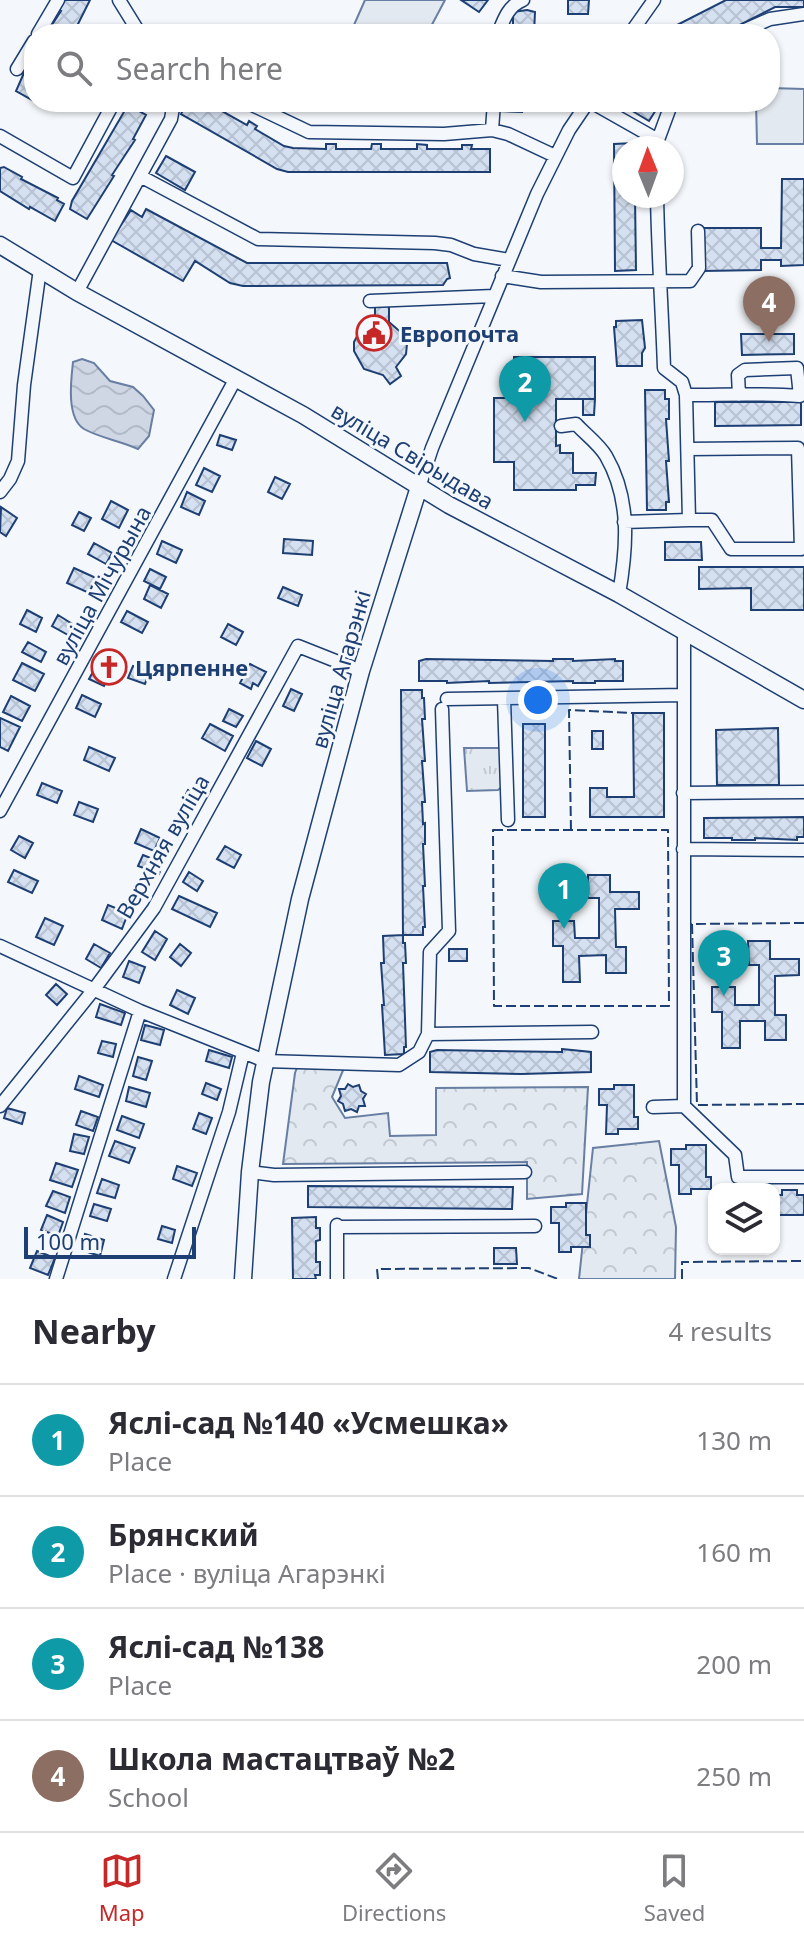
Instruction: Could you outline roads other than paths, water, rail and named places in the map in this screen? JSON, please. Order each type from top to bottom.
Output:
[{"type":"main road","name":"вуліца Свірыдава","points":[[0,245],[77,292],[303,415],[419,487],[619,594],[804,700]]},
{"type":"main road","name":"вуліца Агарэнкі","points":[[243,1279],[250,1172],[265,1061],[314,843],[361,671],[419,487]]},
{"type":"street","points":[[44,24],[58,0]]},
{"type":"street","points":[[119,0],[134,24]]},
{"type":"street","points":[[502,24],[514,4],[523,0]]},
{"type":"street","points":[[637,24],[654,0]]},
{"type":"street","points":[[759,24],[770,19],[804,14]]},
{"type":"street","points":[[17,69],[24,57]]},
{"type":"street","points":[[0,136],[73,178],[109,112]]},
{"type":"street","points":[[77,292],[174,112]]},
{"type":"street","points":[[267,112],[309,132],[444,134],[492,130],[508,134],[555,156]]},
{"type":"street","points":[[492,130],[493,112]]},
{"type":"street","name":"вуліца Агарэнкі","points":[[419,487],[502,276],[555,156],[583,112]]},
{"type":"street","points":[[607,112],[658,140],[668,112]]},
{"type":"street","points":[[140,176],[258,239],[435,243],[509,260]]},
{"type":"street","points":[[657,208],[664,368],[682,382],[686,395],[689,520]]},
{"type":"street","points":[[502,276],[541,282],[690,281],[699,268],[698,231]]},
{"type":"street","points":[[0,492],[18,461],[24,385],[40,269]]},
{"type":"street","points":[[370,301],[494,296]]},
{"type":"street","points":[[686,395],[800,396],[797,368],[745,370],[738,375],[739,395]]},
{"type":"street","name":"вуліца Мічурына","points":[[0,811],[236,378]]},
{"type":"street","points":[[561,426],[576,424],[604,453],[623,493],[625,560],[619,594]]},
{"type":"street","points":[[624,522],[712,520],[731,549],[801,549],[798,448],[688,449]]},
{"type":"street","points":[[684,632],[684,1106]]},
{"type":"street","name":"Верхняя вуліца","points":[[0,1106],[95,988],[154,908],[298,646],[361,671]]},
{"type":"street","points":[[0,946],[140,1011],[265,1061],[399,1065],[419,1052],[428,1034],[430,952],[449,931],[444,704],[504,699],[683,695]]},
{"type":"street","points":[[504,699],[508,820]]},
{"type":"street","points":[[683,793],[804,792]]},
{"type":"street","points":[[683,849],[804,850]]},
{"type":"street","points":[[56,1279],[140,1011]]},
{"type":"street","points":[[428,1034],[592,1032]]},
{"type":"street","points":[[174,1279],[229,1112],[243,1053]]},
{"type":"street","points":[[653,1107],[684,1106],[735,1155],[738,1177],[804,1177]]},
{"type":"street","points":[[250,1172],[274,1175],[525,1172]]},
{"type":"street","points":[[337,1279],[337,1226],[535,1226]]},
{"type":"water","points":[[82,359],[94,363],[110,381],[133,387],[154,410],[149,436],[138,449],[90,432],[78,424],[72,408],[71,379],[73,362]]},
{"type":"place","name":"Европочта","points":[[374,333]]},
{"type":"place","name":"Школа мастацтваў №2","points":[[769,342]]},
{"type":"place","name":"Брянский","points":[[525,422]]},
{"type":"place","name":"Цярпенне","points":[[109,667]]},
{"type":"place","name":"Яслі-сад №140 «Усмешка»","points":[[564,929]]},
{"type":"place","name":"Яслі-сад №138","points":[[724,996]]}]
